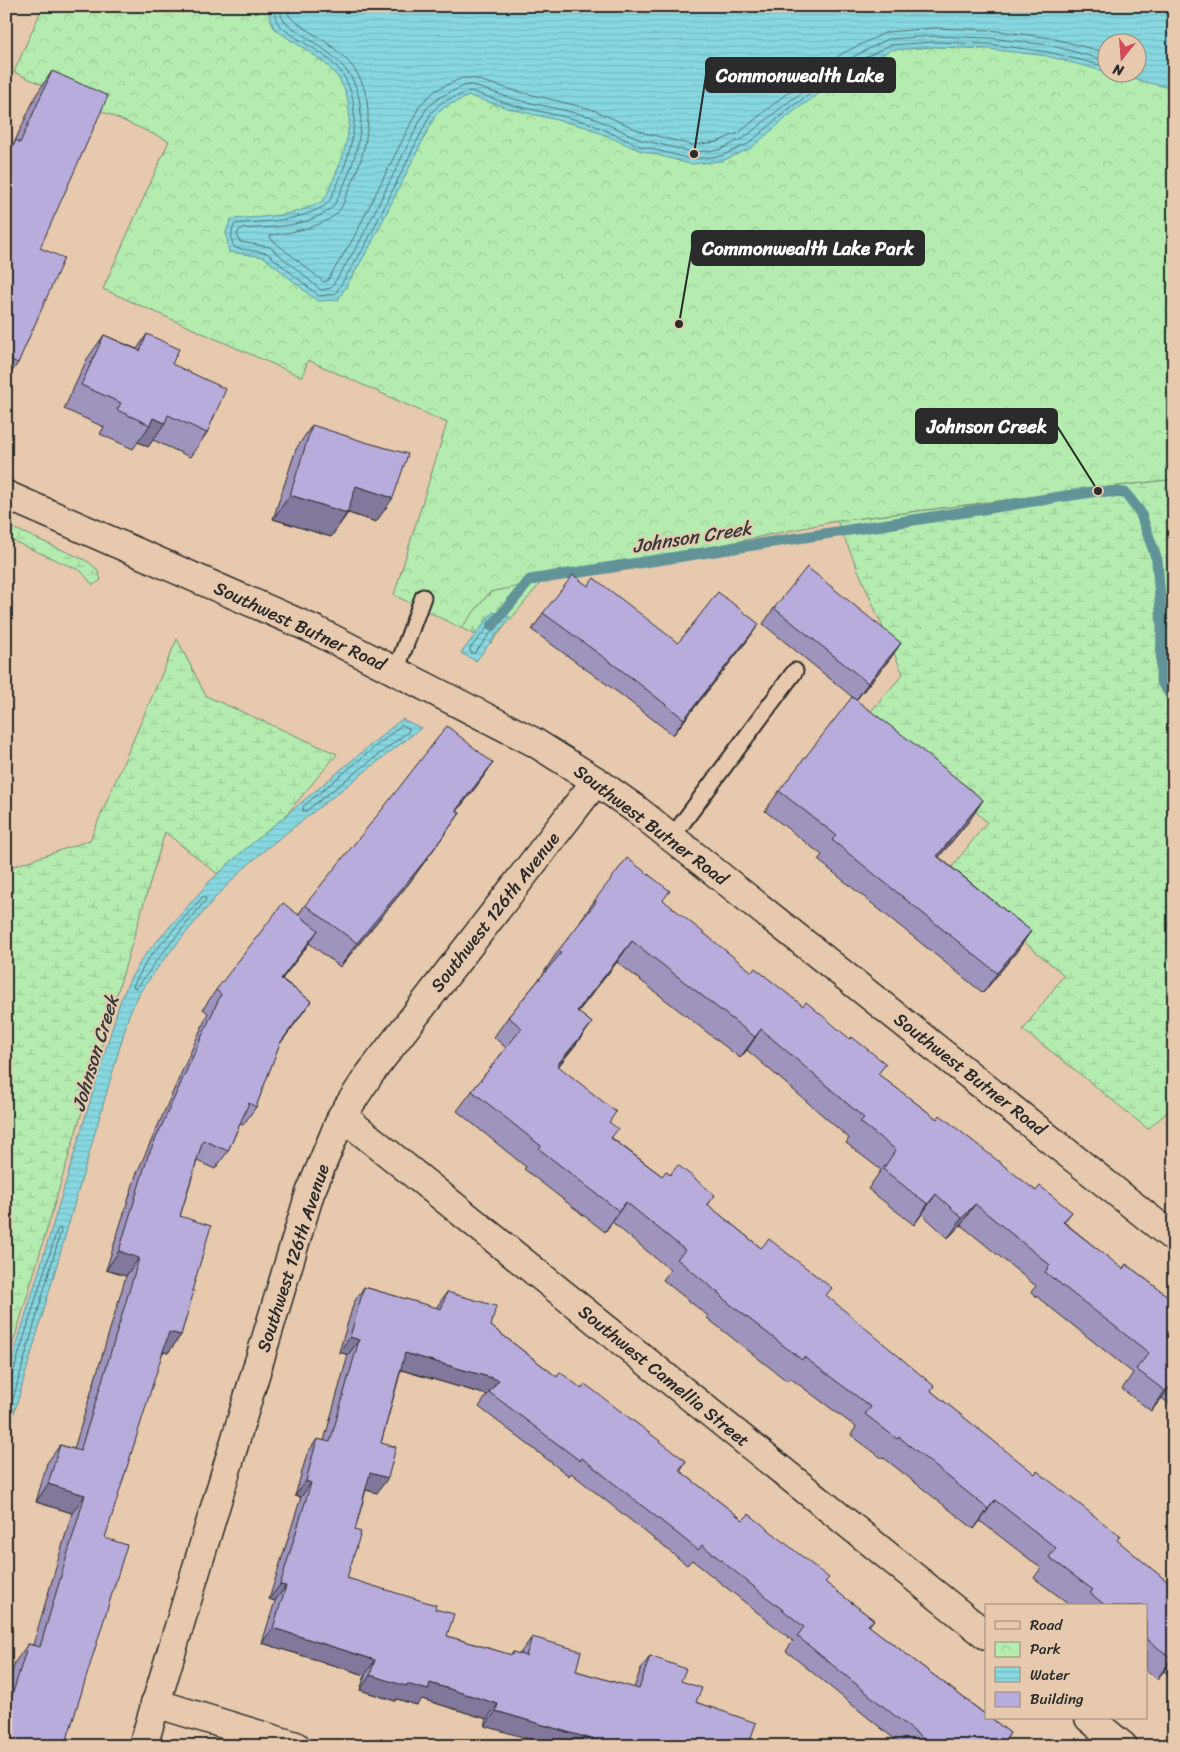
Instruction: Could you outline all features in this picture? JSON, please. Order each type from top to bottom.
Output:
[{"type":"street","name":"Southwest Butner Road","points":[[6,496],[317,631],[534,742],[596,781],[672,837],[1174,1238]]},
{"type":"street","name":"Southwest 126th Avenue","points":[[143,1746],[310,1194],[342,1116],[369,1075],[596,781]]},
{"type":"street","name":"Southwest Camellia Street","points":[[342,1116],[985,1634]]},
{"type":"street","points":[[155,1703],[296,1746]]},
{"type":"street","points":[[1091,1720],[1123,1746]]},
{"type":"lane","points":[[396,671],[423,598]]},
{"type":"lane","points":[[672,837],[794,671]]},
{"type":"green space","points":[[43,6],[1174,6],[1174,479],[837,521],[490,592],[461,628],[394,595],[447,423],[308,360],[302,377],[103,289],[169,141],[14,72]]},
{"type":"green space","points":[[1174,479],[1174,1106],[1148,1129],[1023,1030],[1064,975],[945,876],[987,822],[867,716],[903,674],[837,521]]},
{"type":"green space","points":[[6,525],[87,561],[97,569],[101,580],[93,585],[81,571],[6,538]]},
{"type":"green space","points":[[542,581],[491,643],[461,628],[490,592]]},
{"type":"green space","points":[[177,639],[206,696],[337,754],[229,883],[165,832],[6,1367],[6,869],[90,840]]},
{"type":"water","points":[[271,6],[1174,6],[1174,89],[1146,82],[1148,82],[1148,32],[1098,32],[1098,70],[1047,56],[989,49],[934,47],[891,50],[854,69],[793,112],[751,148],[722,161],[691,164],[639,150],[586,127],[511,109],[469,96],[445,107],[435,116],[369,248],[338,300],[317,301],[264,257],[229,252],[226,232],[231,219],[265,217],[299,211],[323,201],[345,149],[348,135],[349,109],[347,96],[342,84],[329,67],[274,28],[269,14]]},
{"type":"water","points":[[493,612],[510,617],[476,661],[461,653]]},
{"type":"water","points":[[402,719],[421,728],[267,848],[241,871],[215,898],[161,963],[140,992],[129,1015],[6,1441],[6,1380],[120,1002],[130,979],[144,956],[209,882],[244,850]]},
{"type":"building","points":[[52,71],[108,96],[40,248],[64,258],[18,363],[6,358],[6,161],[16,140],[20,143]]},
{"type":"building","points":[[147,334],[179,349],[172,364],[226,389],[207,433],[168,415],[165,423],[153,418],[150,425],[117,410],[121,403],[81,385],[104,335],[140,351]]},
{"type":"building","points":[[312,425],[408,454],[393,498],[356,486],[347,513],[290,495]]},
{"type":"building","points":[[807,567],[901,643],[868,683],[774,608]]},
{"type":"building","points":[[573,575],[588,586],[594,578],[678,643],[718,592],[759,624],[684,719],[632,678],[543,613]]},
{"type":"building","points":[[852,697],[913,743],[983,800],[937,856],[1031,931],[997,973],[832,840],[836,835],[779,791]]},
{"type":"building","points":[[447,726],[493,763],[456,810],[460,813],[427,858],[357,943],[305,905]]},
{"type":"building","points":[[627,858],[670,891],[663,900],[752,972],[755,968],[803,1006],[806,1002],[850,1039],[852,1037],[886,1064],[878,1074],[937,1119],[940,1115],[1036,1191],[1040,1186],[1072,1212],[1063,1222],[1123,1269],[1126,1264],[1174,1301],[1174,1381],[1165,1391],[1136,1369],[1149,1353],[1045,1272],[1050,1265],[975,1204],[962,1218],[936,1194],[928,1204],[914,1194],[883,1169],[896,1150],[860,1122],[864,1118],[761,1029],[755,1037],[632,941],[577,1011],[592,1023],[557,1065],[616,1112],[609,1122],[618,1129],[611,1138],[662,1176],[666,1171],[670,1175],[678,1165],[715,1195],[707,1204],[761,1248],[769,1239],[832,1288],[826,1295],[934,1386],[931,1391],[1035,1474],[1037,1471],[1120,1536],[1117,1540],[1169,1583],[1174,1578],[1174,1656],[1172,1659],[1148,1640],[1148,1604],[1104,1604],[1090,1593],[1093,1590],[1049,1557],[1056,1548],[995,1500],[988,1509],[899,1437],[897,1439],[865,1414],[871,1407],[804,1357],[802,1360],[721,1297],[677,1259],[685,1250],[626,1202],[619,1211],[539,1149],[541,1146],[472,1091],[522,1028],[508,1017],[561,953],[558,951],[596,902],[595,900]]},
{"type":"building","points":[[283,903],[318,930],[281,979],[311,1001],[280,1043],[256,1107],[249,1103],[228,1151],[203,1140],[180,1216],[211,1226],[181,1335],[169,1332],[105,1538],[127,1545],[65,1746],[6,1746],[6,1715],[28,1644],[40,1647],[85,1495],[48,1484],[60,1445],[80,1451],[100,1388],[139,1258],[119,1251],[148,1156],[221,994],[216,990]]},
{"type":"building","points":[[364,1287],[441,1309],[447,1292],[496,1306],[491,1326],[557,1377],[560,1372],[582,1389],[585,1384],[686,1461],[679,1470],[743,1520],[749,1514],[829,1578],[825,1582],[874,1620],[868,1625],[985,1714],[985,1720],[994,1720],[1010,1733],[1001,1746],[932,1746],[797,1636],[804,1627],[702,1545],[698,1550],[582,1458],[580,1461],[489,1392],[499,1380],[405,1353],[381,1443],[396,1447],[388,1478],[370,1473],[355,1530],[361,1532],[347,1578],[436,1605],[435,1609],[454,1614],[447,1636],[512,1655],[513,1652],[526,1656],[532,1637],[581,1651],[576,1671],[639,1689],[650,1656],[686,1669],[681,1681],[702,1688],[696,1702],[756,1723],[748,1746],[677,1746],[666,1742],[665,1746],[615,1746],[496,1711],[498,1704],[430,1683],[428,1690],[407,1684],[406,1686],[370,1675],[375,1660],[273,1628],[286,1586],[280,1585],[311,1483],[306,1481],[317,1439],[330,1442],[359,1340],[350,1337]]},
{"type":"waterway","name":"Johnson Creek","points":[[492,626],[530,580],[1098,491],[1125,493],[1140,512],[1157,560],[1162,624],[1161,681],[1174,700]]},
{"type":"place","name":"Commonwealth Lake","points":[[694,154]]},
{"type":"place","name":"Commonwealth Lake Park","points":[[679,324]]},
{"type":"place","name":"Johnson Creek","points":[[1098,491]]}]
